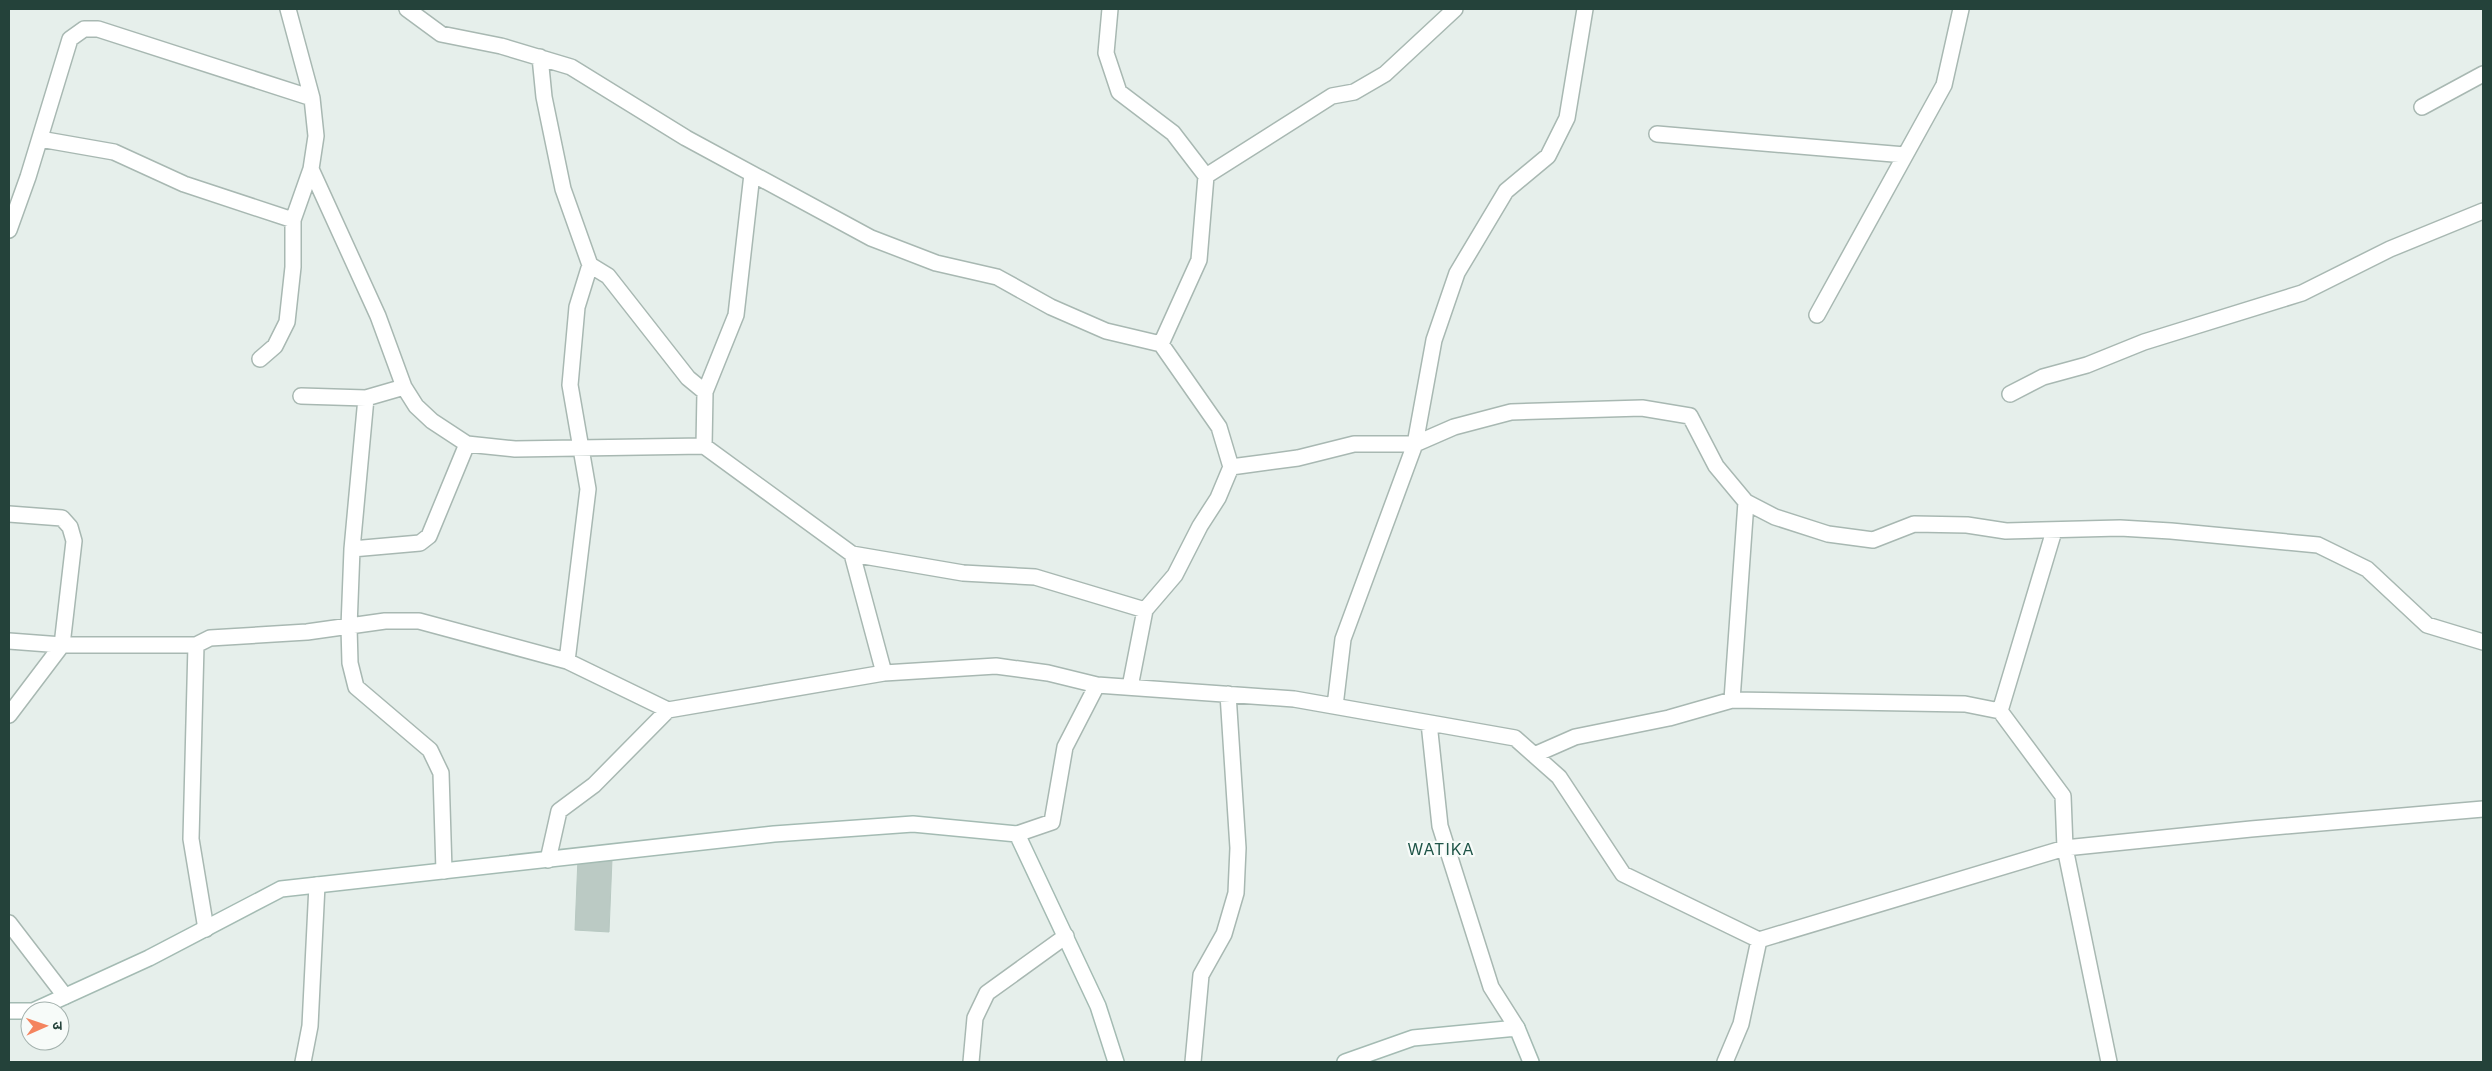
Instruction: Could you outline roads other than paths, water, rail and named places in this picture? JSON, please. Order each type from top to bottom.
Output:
[{"type":"street","points":[[260,359],[275,346],[287,322],[294,267],[293,220],[311,169],[316,136],[312,98],[288,9]]},
{"type":"street","points":[[407,9],[441,34],[501,46],[571,67],[686,138],[871,238],[936,263],[996,277],[1051,307],[1106,331],[1161,344],[1219,427],[1231,467],[1218,498],[1200,526],[1174,575],[1145,610],[1130,687]]},
{"type":"street","points":[[1110,9],[1106,53],[1119,92],[1173,133],[1206,176],[1199,260],[1161,344]]},
{"type":"street","points":[[1206,176],[1332,96],[1354,92],[1385,74],[1455,9]]},
{"type":"street","points":[[1335,706],[1343,639],[1415,444],[1434,340],[1457,274],[1506,191],[1548,156],[1567,118],[1586,9]]},
{"type":"street","points":[[1817,315],[1944,85],[1961,9]]},
{"type":"street","points":[[9,230],[40,139],[70,39],[84,29],[98,29],[312,98]]},
{"type":"street","points":[[540,58],[544,97],[563,189],[590,265],[577,307],[570,385],[588,489],[567,661]]},
{"type":"street","points":[[2422,107],[2483,74]]},
{"type":"street","points":[[1657,134],[1905,155]]},
{"type":"street","points":[[40,139],[114,152],[184,184],[293,220]]},
{"type":"street","points":[[311,169],[378,316],[404,387],[416,406],[432,421],[466,444],[515,449],[704,446],[852,554],[963,573],[1035,577],[1145,610]]},
{"type":"street","points":[[704,446],[705,392],[736,315],[752,174]]},
{"type":"street","points":[[2010,394],[2043,377],[2087,365],[2144,342],[2302,293],[2390,249],[2483,211]]},
{"type":"street","points":[[590,265],[608,276],[688,378],[705,392]]},
{"type":"street","points":[[301,396],[366,398],[404,387]]},
{"type":"street","points":[[366,398],[352,549],[349,627],[350,663],[356,687],[430,750],[441,773],[444,871]]},
{"type":"street","points":[[1231,467],[1298,458],[1354,444],[1415,444],[1454,427],[1511,412],[1642,408],[1690,416],[1716,466],[1746,502],[1775,517],[1828,534],[1873,540],[1914,524],[1967,525],[2006,531],[2120,528],[2318,545],[2366,569],[2427,625],[2483,642]]},
{"type":"street","points":[[352,549],[420,543],[428,536],[466,444]]},
{"type":"street","points":[[1732,700],[1746,502]]},
{"type":"street","points":[[9,514],[62,518],[70,527],[74,541],[62,645],[9,715]]},
{"type":"street","points":[[2000,711],[2054,531]]},
{"type":"street","points":[[852,554],[884,674]]},
{"type":"street","points":[[9,641],[62,645],[196,646],[210,638],[349,627],[385,621],[419,621],[567,661],[668,710],[884,674],[996,666],[1048,673],[1097,686],[1294,699],[1335,706],[1515,738],[1559,777],[1624,874],[1759,940],[2064,848],[2251,829],[2483,809]]},
{"type":"street","points":[[196,646],[190,839],[206,928]]},
{"type":"street","points":[[9,1011],[33,1011],[149,958],[281,889],[774,834],[913,824],[1017,834],[1052,822],[1065,747],[1097,686]]},
{"type":"street","points":[[1193,1062],[1201,975],[1224,934],[1236,893],[1238,848],[1228,694]]},
{"type":"street","points":[[1534,755],[1575,737],[1669,718],[1732,700],[1965,704],[2000,711],[2063,796],[2064,848],[2108,1062]]},
{"type":"street","points":[[548,860],[559,811],[594,785],[668,710]]},
{"type":"street","points":[[1429,723],[1440,826],[1491,986],[1518,1028],[1531,1062]]},
{"type":"street","points":[[1017,834],[1098,1006],[1116,1062]]},
{"type":"street","points":[[303,1062],[310,1026],[317,885]]},
{"type":"street","points":[[9,922],[66,996]]},
{"type":"street","points":[[971,1062],[975,1018],[987,993],[1066,936]]},
{"type":"street","points":[[1726,1062],[1742,1024],[1759,940]]},
{"type":"street","points":[[1345,1062],[1413,1038],[1518,1028]]},
{"type":"district","name":"WATIKA","points":[[1441,849]]}]
